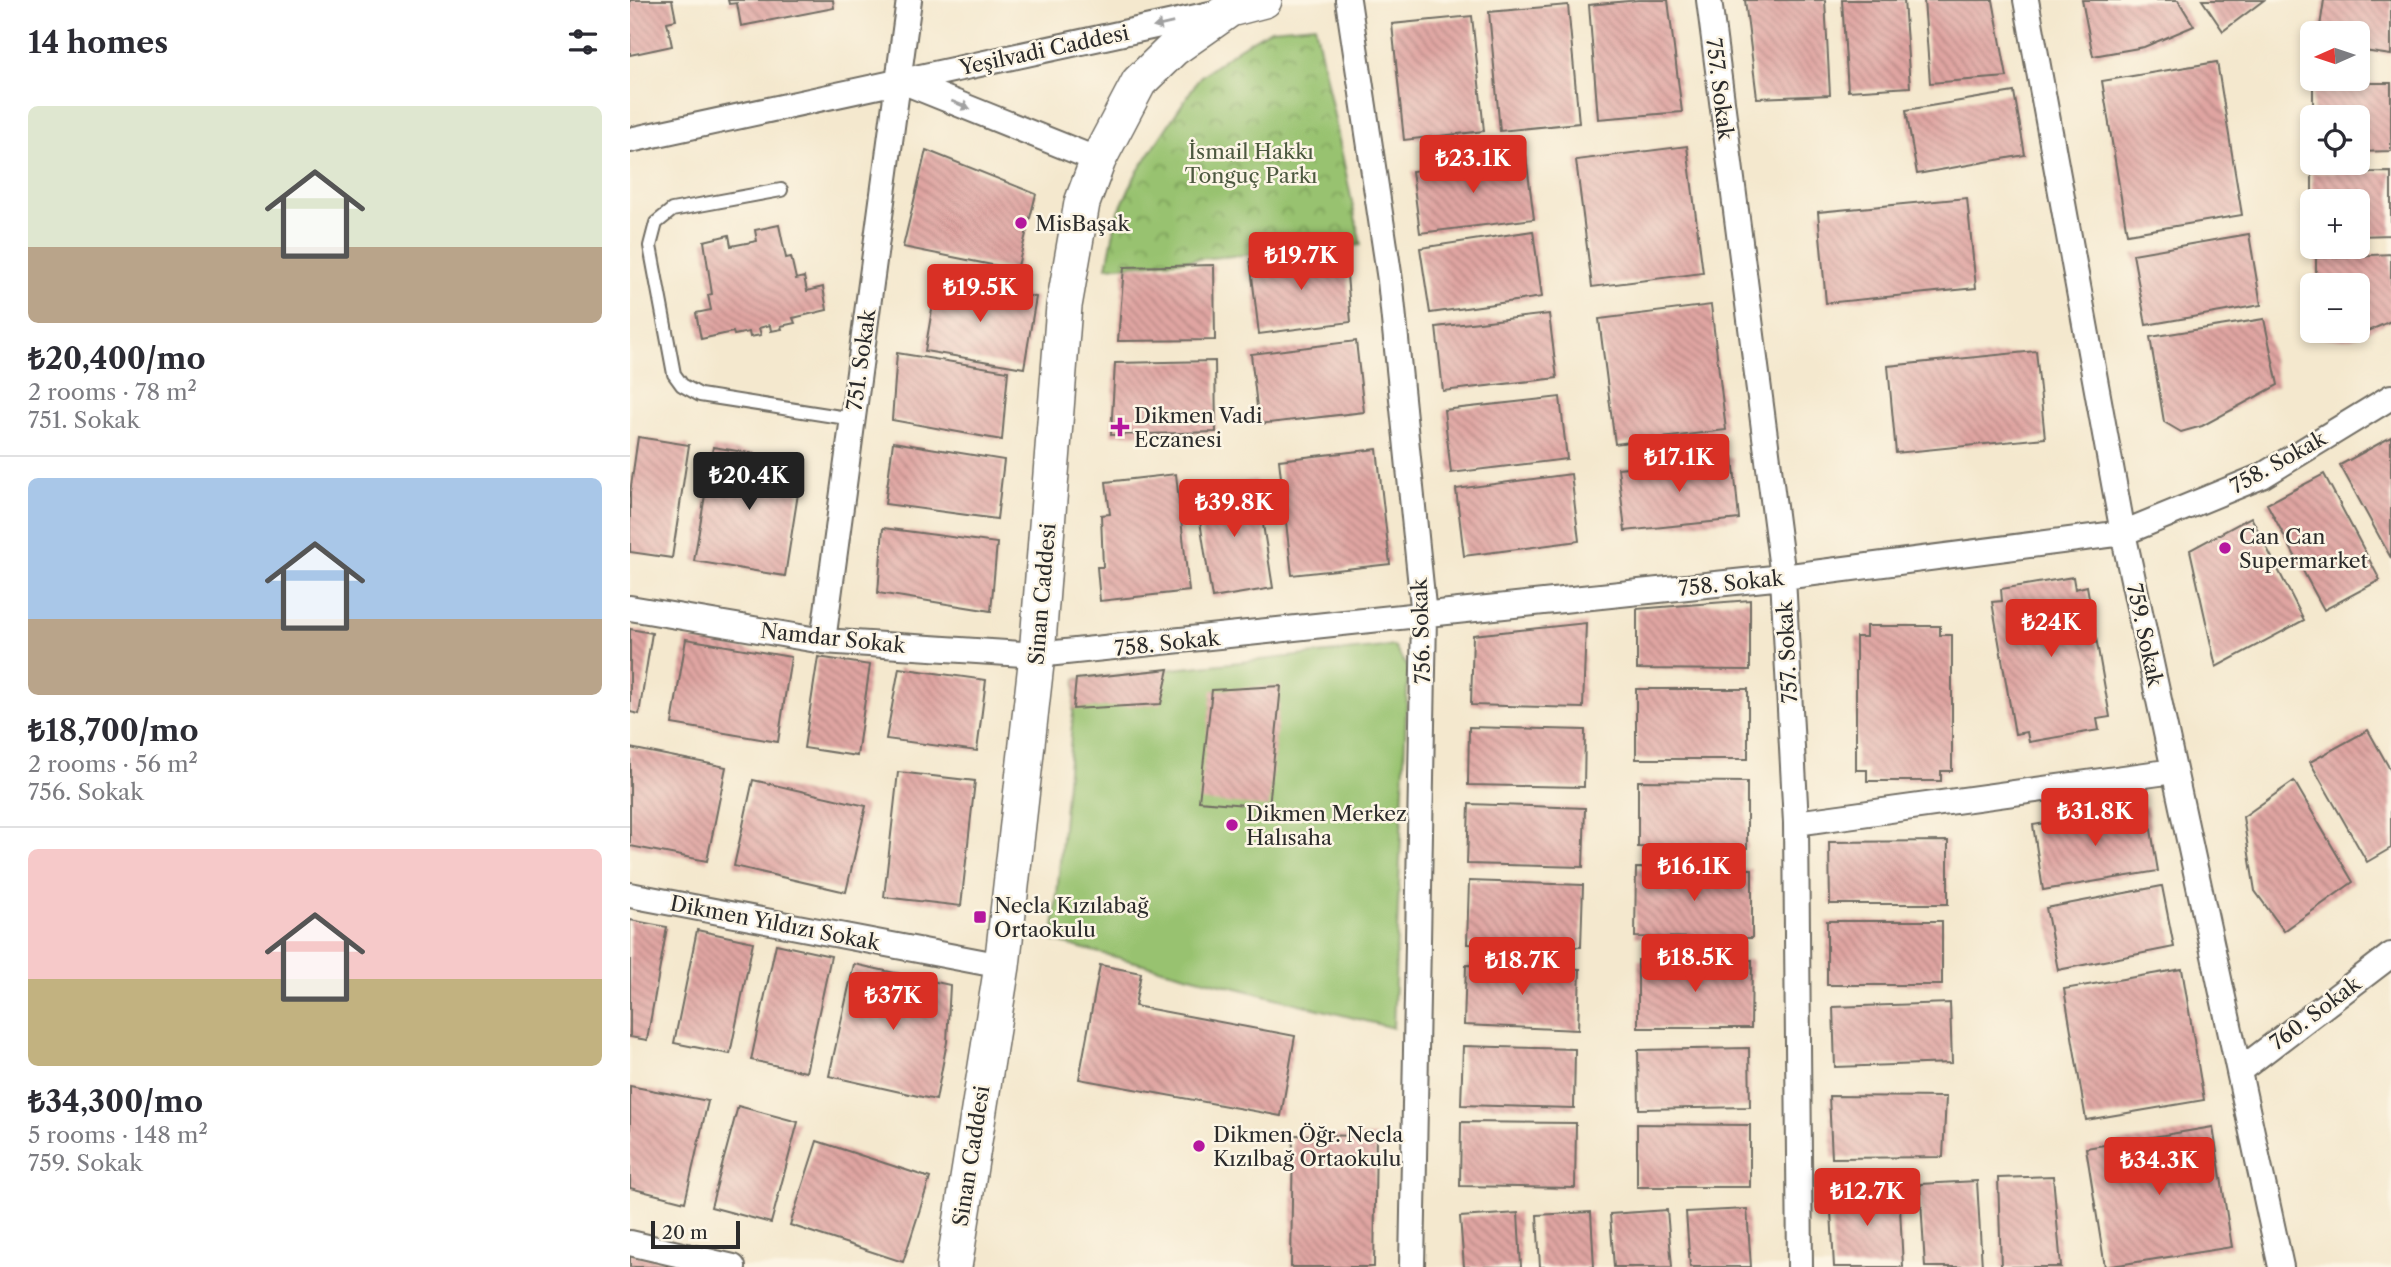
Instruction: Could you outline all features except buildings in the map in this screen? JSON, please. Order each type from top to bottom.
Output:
[{"type":"main road","name":"Sinan Caddesi","points":[[954,1267],[1002,967],[1037,656],[1065,306],[1082,203],[1098,160],[1139,82],[1173,49],[1230,9],[1264,0]]},
{"type":"street","name":"751. Sokak","points":[[823,641],[909,0]]},
{"type":"street","name":"756. Sokak","points":[[1349,0],[1390,280],[1424,616],[1412,1267]]},
{"type":"street","name":"757. Sokak","points":[[1709,0],[1783,577],[1796,823],[1800,1267]]},
{"type":"street","name":"759. Sokak","points":[[2026,0],[2123,533],[2281,1267]]},
{"type":"street","name":"Yeşilvadi Caddesi","points":[[630,140],[898,79],[1048,51],[1230,9]]},
{"type":"street","name":"Yeşilvadi Caddesi","points":[[898,79],[1098,160]]},
{"type":"street","name":"758. Sokak","points":[[1037,656],[1783,577],[2123,533],[2262,476],[2391,397]]},
{"type":"street","name":"Namdar Sokak","points":[[630,608],[823,641],[1037,656]]},
{"type":"street","points":[[1796,823],[2174,771]]},
{"type":"street","name":"Dikmen Yıldızı Sokak","points":[[630,895],[1002,967]]},
{"type":"street","name":"760. Sokak","points":[[2239,1072],[2391,955]]},
{"type":"street","points":[[630,1242],[733,1267]]},
{"type":"lane","points":[[781,190],[672,210],[656,223],[650,246],[674,374],[682,385],[701,395],[853,419]]},
{"type":"green space","name":"İsmail Hakkı Tonguç Parkı","points":[[1315,25],[1361,245],[1107,267],[1117,215],[1136,174],[1200,77],[1239,48],[1271,29]]},
{"type":"green space","name":"Dikmen Merkez Halısaha","points":[[1394,646],[1408,668],[1393,1028],[1053,941],[1076,679]]},
{"type":"place","name":"MisBaşak","points":[[1021,223]]},
{"type":"place","name":"Dikmen Vadi Eczanesi","points":[[1120,427]]},
{"type":"place","name":"Can Can Supermarket","points":[[2225,548]]},
{"type":"place","name":"Dikmen Merkez Halısaha","points":[[1232,825]]},
{"type":"place","name":"Necla Kızılabağ Ortaokulu","points":[[980,917]]},
{"type":"place","name":"Dikmen Öğr. Necla Kızılbağ Ortaokulu","points":[[1199,1146]]}]
